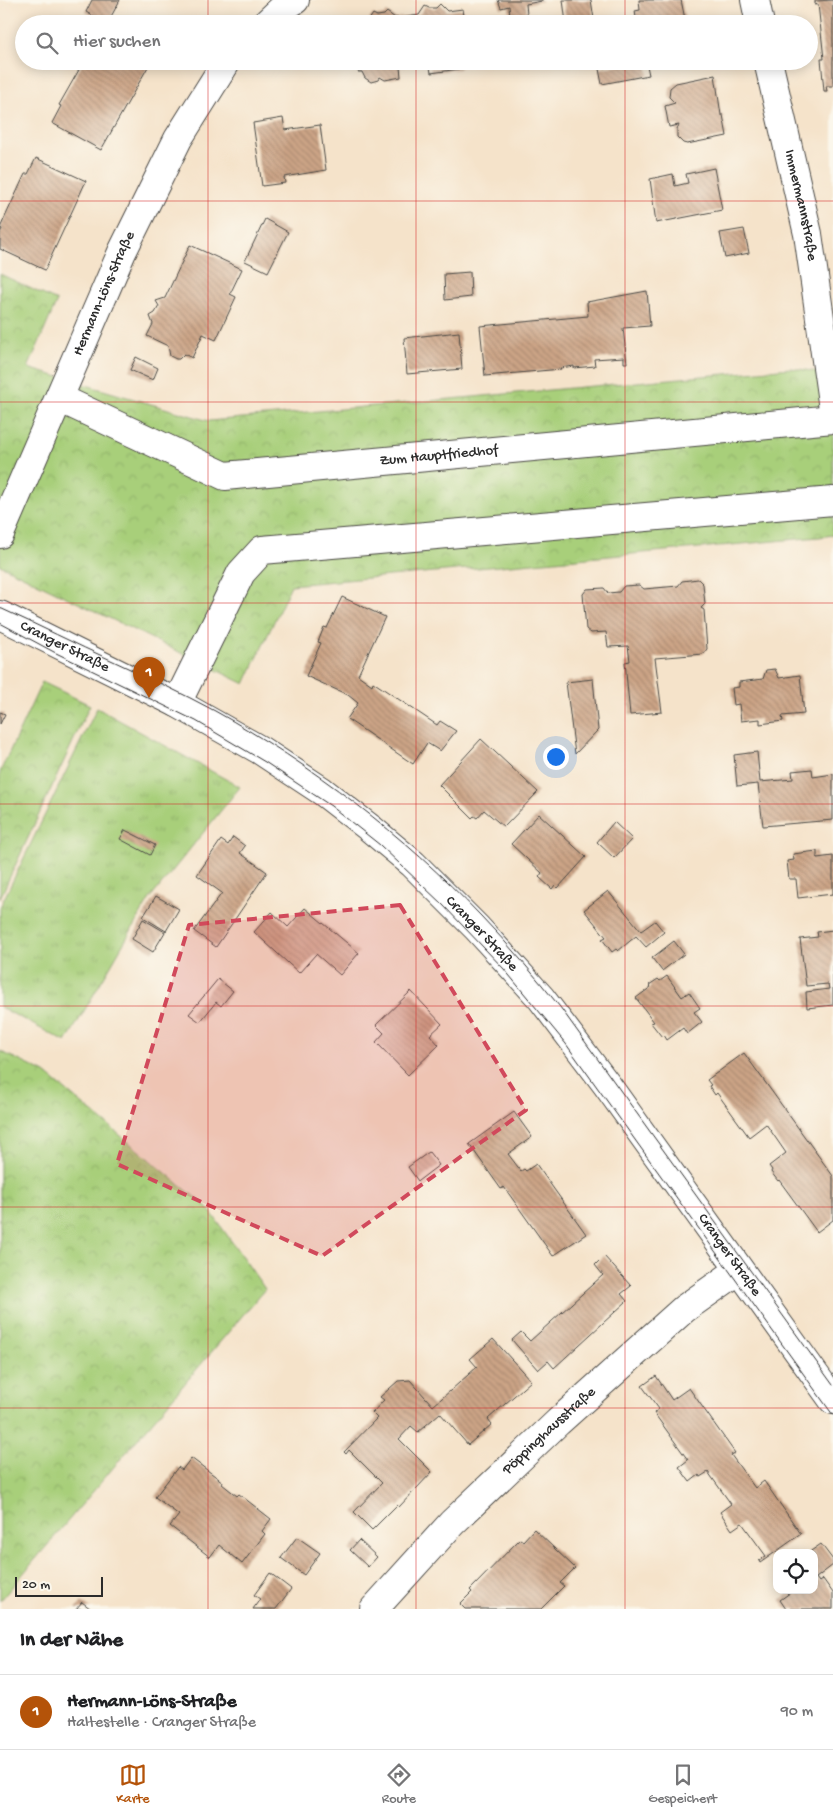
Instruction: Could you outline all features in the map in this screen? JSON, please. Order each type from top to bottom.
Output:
[{"type":"street","points":[[755,0],[758,15]]},
{"type":"street","name":"Hermann-Löns-Straße","points":[[0,534],[134,226],[178,139],[221,70]]},
{"type":"street","name":"Immermannstraße","points":[[770,70],[808,234],[833,409]]},
{"type":"street","name":"Zum Hauptfriedhof","points":[[59,398],[224,476],[833,419]]},
{"type":"street","points":[[177,703],[241,573],[262,550],[833,501]]},
{"type":"street","name":"Cranger Straße","points":[[0,615],[177,703],[260,750],[322,791],[413,864],[477,928],[541,998],[607,1084],[833,1400]]},
{"type":"street","name":"Pöppinghausstraße","points":[[374,1609],[452,1523],[558,1422],[684,1309],[739,1270]]},
{"type":"highlighted area","points":[[400,905],[526,1110],[322,1256],[117,1164],[189,925]]},
{"type":"green space","points":[[0,274],[57,301],[28,368],[209,421],[791,368],[833,374],[833,535],[291,585],[245,684],[0,565]]},
{"type":"green space","points":[[42,682],[90,705],[0,898],[0,772]]},
{"type":"green space","points":[[97,708],[240,787],[149,900],[66,1042],[0,1007],[0,907]]},
{"type":"green space","points":[[0,1051],[45,1073],[208,1208],[265,1289],[0,1601]]},
{"type":"building","points":[[92,0],[120,0],[112,15],[91,15],[86,12]]},
{"type":"building","points":[[498,0],[542,0],[526,4],[527,15],[510,15],[509,6],[501,8]]},
{"type":"building","points":[[563,0],[591,0],[593,15],[565,15]]},
{"type":"building","points":[[639,0],[681,0],[684,15],[636,15],[635,11],[640,10]]},
{"type":"building","points":[[833,0],[833,86],[826,86],[827,91],[824,91],[821,59],[824,59],[818,4],[815,5],[815,1]]},
{"type":"building","points":[[440,4],[447,11],[463,9],[464,15],[419,15],[425,6],[436,8]]},
{"type":"building","points":[[79,70],[146,70],[101,150],[52,123],[61,106],[59,105]]},
{"type":"building","points":[[358,70],[400,70],[401,77],[385,80],[380,77],[378,80],[371,82],[365,78],[362,72],[358,72]]},
{"type":"building","points":[[430,70],[452,70],[431,73]]},
{"type":"building","points":[[599,70],[648,70],[649,75],[602,84]]},
{"type":"building","points":[[715,75],[721,115],[723,115],[727,136],[687,144],[683,143],[677,137],[679,125],[669,127],[665,106],[675,103],[669,97],[670,88],[676,83]]},
{"type":"building","points":[[283,118],[285,130],[320,125],[326,170],[284,177],[285,183],[262,186],[253,123]]},
{"type":"building","points":[[36,158],[86,181],[45,270],[0,249],[0,233],[2,229],[0,228],[25,174],[28,174]]},
{"type":"building","points":[[714,168],[722,210],[656,223],[650,179],[673,174],[675,186],[688,183],[686,174]]},
{"type":"building","points":[[265,219],[288,232],[268,272],[245,261]]},
{"type":"building","points":[[744,229],[749,253],[725,258],[720,233]]},
{"type":"building","points":[[190,245],[242,269],[230,294],[236,297],[216,340],[203,334],[192,358],[184,354],[179,359],[176,359],[170,356],[168,346],[147,336],[153,324],[150,316],[155,313],[159,306],[156,301],[165,298]]},
{"type":"building","points":[[470,272],[471,297],[445,300],[444,274]]},
{"type":"building","points":[[647,291],[650,326],[623,328],[627,363],[624,363],[624,357],[594,359],[595,366],[574,368],[574,366],[561,369],[485,376],[480,326],[588,316],[587,302]]},
{"type":"building","points":[[459,332],[462,369],[407,374],[404,338]]},
{"type":"building","points":[[136,357],[158,368],[153,380],[130,370]]},
{"type":"building","points":[[698,579],[703,584],[705,604],[701,608],[704,610],[707,649],[703,654],[655,658],[662,712],[630,715],[625,662],[630,661],[628,646],[608,647],[606,632],[591,633],[586,629],[583,594],[587,589],[604,588],[608,593],[619,592],[624,586],[639,585],[644,589],[678,586],[682,581]]},
{"type":"building","points":[[342,597],[385,617],[358,675],[372,685],[373,682],[437,725],[440,721],[456,731],[440,751],[427,743],[413,764],[347,719],[358,703],[348,695],[306,676],[321,643],[318,642],[324,627],[327,628]]},
{"type":"building","points":[[775,669],[779,678],[800,675],[804,714],[782,716],[783,721],[760,724],[760,719],[741,721],[739,704],[734,705],[732,688],[739,687],[739,682],[763,679],[766,670]]},
{"type":"building","points":[[593,679],[598,730],[575,754],[566,682]]},
{"type":"building","points":[[0,712],[5,714],[0,724]]},
{"type":"building","points":[[481,739],[538,792],[504,827],[484,810],[477,818],[474,816],[472,818],[439,785]]},
{"type":"building","points":[[757,752],[760,782],[793,779],[792,771],[812,769],[813,777],[833,774],[833,820],[763,826],[758,784],[737,786],[734,755]]},
{"type":"building","points":[[539,814],[586,857],[558,888],[555,885],[552,889],[539,877],[542,873],[511,844]]},
{"type":"building","points":[[614,822],[632,839],[614,858],[597,842]]},
{"type":"building","points":[[125,830],[155,845],[150,855],[120,839]]},
{"type":"building","points":[[233,837],[245,846],[240,853],[267,872],[216,947],[194,931],[222,893],[197,875],[221,840],[228,845]]},
{"type":"building","points":[[817,851],[817,858],[833,856],[833,894],[798,898],[796,879],[789,879],[787,861],[794,860],[793,854]]},
{"type":"building","points":[[608,891],[641,931],[655,921],[664,932],[646,947],[636,936],[618,951],[616,949],[612,952],[602,939],[606,937],[584,910]]},
{"type":"building","points":[[156,896],[179,909],[166,931],[143,917]]},
{"type":"building","points":[[305,908],[359,953],[340,975],[316,954],[299,973],[254,932],[272,912],[288,927]]},
{"type":"building","points":[[143,919],[165,932],[153,952],[132,939]]},
{"type":"building","points":[[833,930],[833,1005],[807,1008],[806,992],[829,989],[828,984],[806,986],[800,939],[818,937],[817,932]]},
{"type":"building","points":[[674,941],[684,954],[662,971],[652,958]]},
{"type":"building","points":[[667,976],[682,997],[689,992],[700,1008],[694,1012],[702,1022],[687,1034],[683,1028],[667,1040],[664,1035],[662,1037],[651,1023],[654,1022],[636,998],[651,987],[649,985]]},
{"type":"building","points":[[218,979],[233,991],[221,1006],[216,1002],[200,1022],[189,1014]]},
{"type":"building","points":[[411,991],[442,1024],[430,1035],[439,1045],[408,1075],[376,1042],[384,1033],[376,1025]]},
{"type":"building","points":[[744,1053],[833,1176],[833,1220],[817,1232],[771,1172],[772,1170],[769,1166],[786,1153],[766,1124],[749,1137],[717,1093],[715,1095],[709,1086],[711,1085],[707,1080]]},
{"type":"building","points":[[514,1112],[532,1137],[508,1154],[521,1171],[524,1169],[526,1171],[536,1164],[586,1234],[553,1256],[504,1187],[501,1189],[469,1144]]},
{"type":"building","points":[[429,1152],[439,1165],[418,1181],[408,1167]]},
{"type":"building","points":[[604,1256],[631,1286],[621,1294],[627,1301],[554,1368],[548,1361],[538,1370],[512,1340],[521,1332],[530,1341],[603,1275],[595,1265]]},
{"type":"building","points":[[493,1339],[531,1381],[488,1419],[492,1424],[468,1445],[440,1413],[418,1432],[411,1426],[399,1439],[432,1472],[399,1507],[397,1505],[372,1530],[354,1512],[382,1483],[349,1450],[346,1454],[344,1452],[377,1418],[372,1413],[384,1400],[380,1397],[398,1381],[410,1380],[433,1406],[477,1367],[470,1359]]},
{"type":"building","points":[[656,1376],[672,1400],[689,1388],[735,1453],[731,1455],[755,1488],[764,1481],[801,1534],[780,1549],[773,1549],[773,1554],[760,1563],[759,1561],[766,1556],[742,1523],[732,1530],[720,1512],[731,1504],[708,1472],[700,1477],[699,1475],[690,1482],[679,1467],[688,1460],[654,1413],[659,1409],[642,1386]]},
{"type":"building","points":[[191,1458],[223,1482],[222,1484],[237,1496],[239,1494],[271,1519],[262,1531],[265,1534],[242,1564],[219,1545],[210,1557],[170,1526],[179,1515],[155,1497],[178,1467],[182,1470]]},
{"type":"building","points":[[534,1529],[575,1568],[560,1583],[564,1586],[541,1609],[465,1609],[460,1604],[472,1592],[470,1590],[520,1539],[523,1541]]},
{"type":"building","points":[[297,1537],[320,1553],[304,1575],[281,1558]]},
{"type":"building","points":[[359,1540],[377,1557],[368,1567],[350,1550]]},
{"type":"building","points":[[821,1544],[833,1560],[833,1565],[818,1576],[818,1549],[814,1549]]},
{"type":"building","points":[[270,1573],[291,1589],[276,1609],[253,1609],[260,1599],[254,1595]]},
{"type":"building","points":[[823,1579],[833,1593],[833,1609],[786,1609],[780,1600],[788,1594],[818,1594],[818,1581],[819,1582]]},
{"type":"building","points":[[82,1602],[91,1609],[76,1609]]},
{"type":"tram line","points":[[0,608],[177,691],[251,732],[287,754],[356,803],[421,857],[502,938],[560,1007],[833,1385]]},
{"type":"tram line","points":[[0,623],[54,652],[196,721],[265,762],[331,806],[380,845],[443,905],[504,969],[566,1044],[833,1415]]},
{"type":"place","name":"Hermann-Löns-Straße","points":[[149,698]]}]
